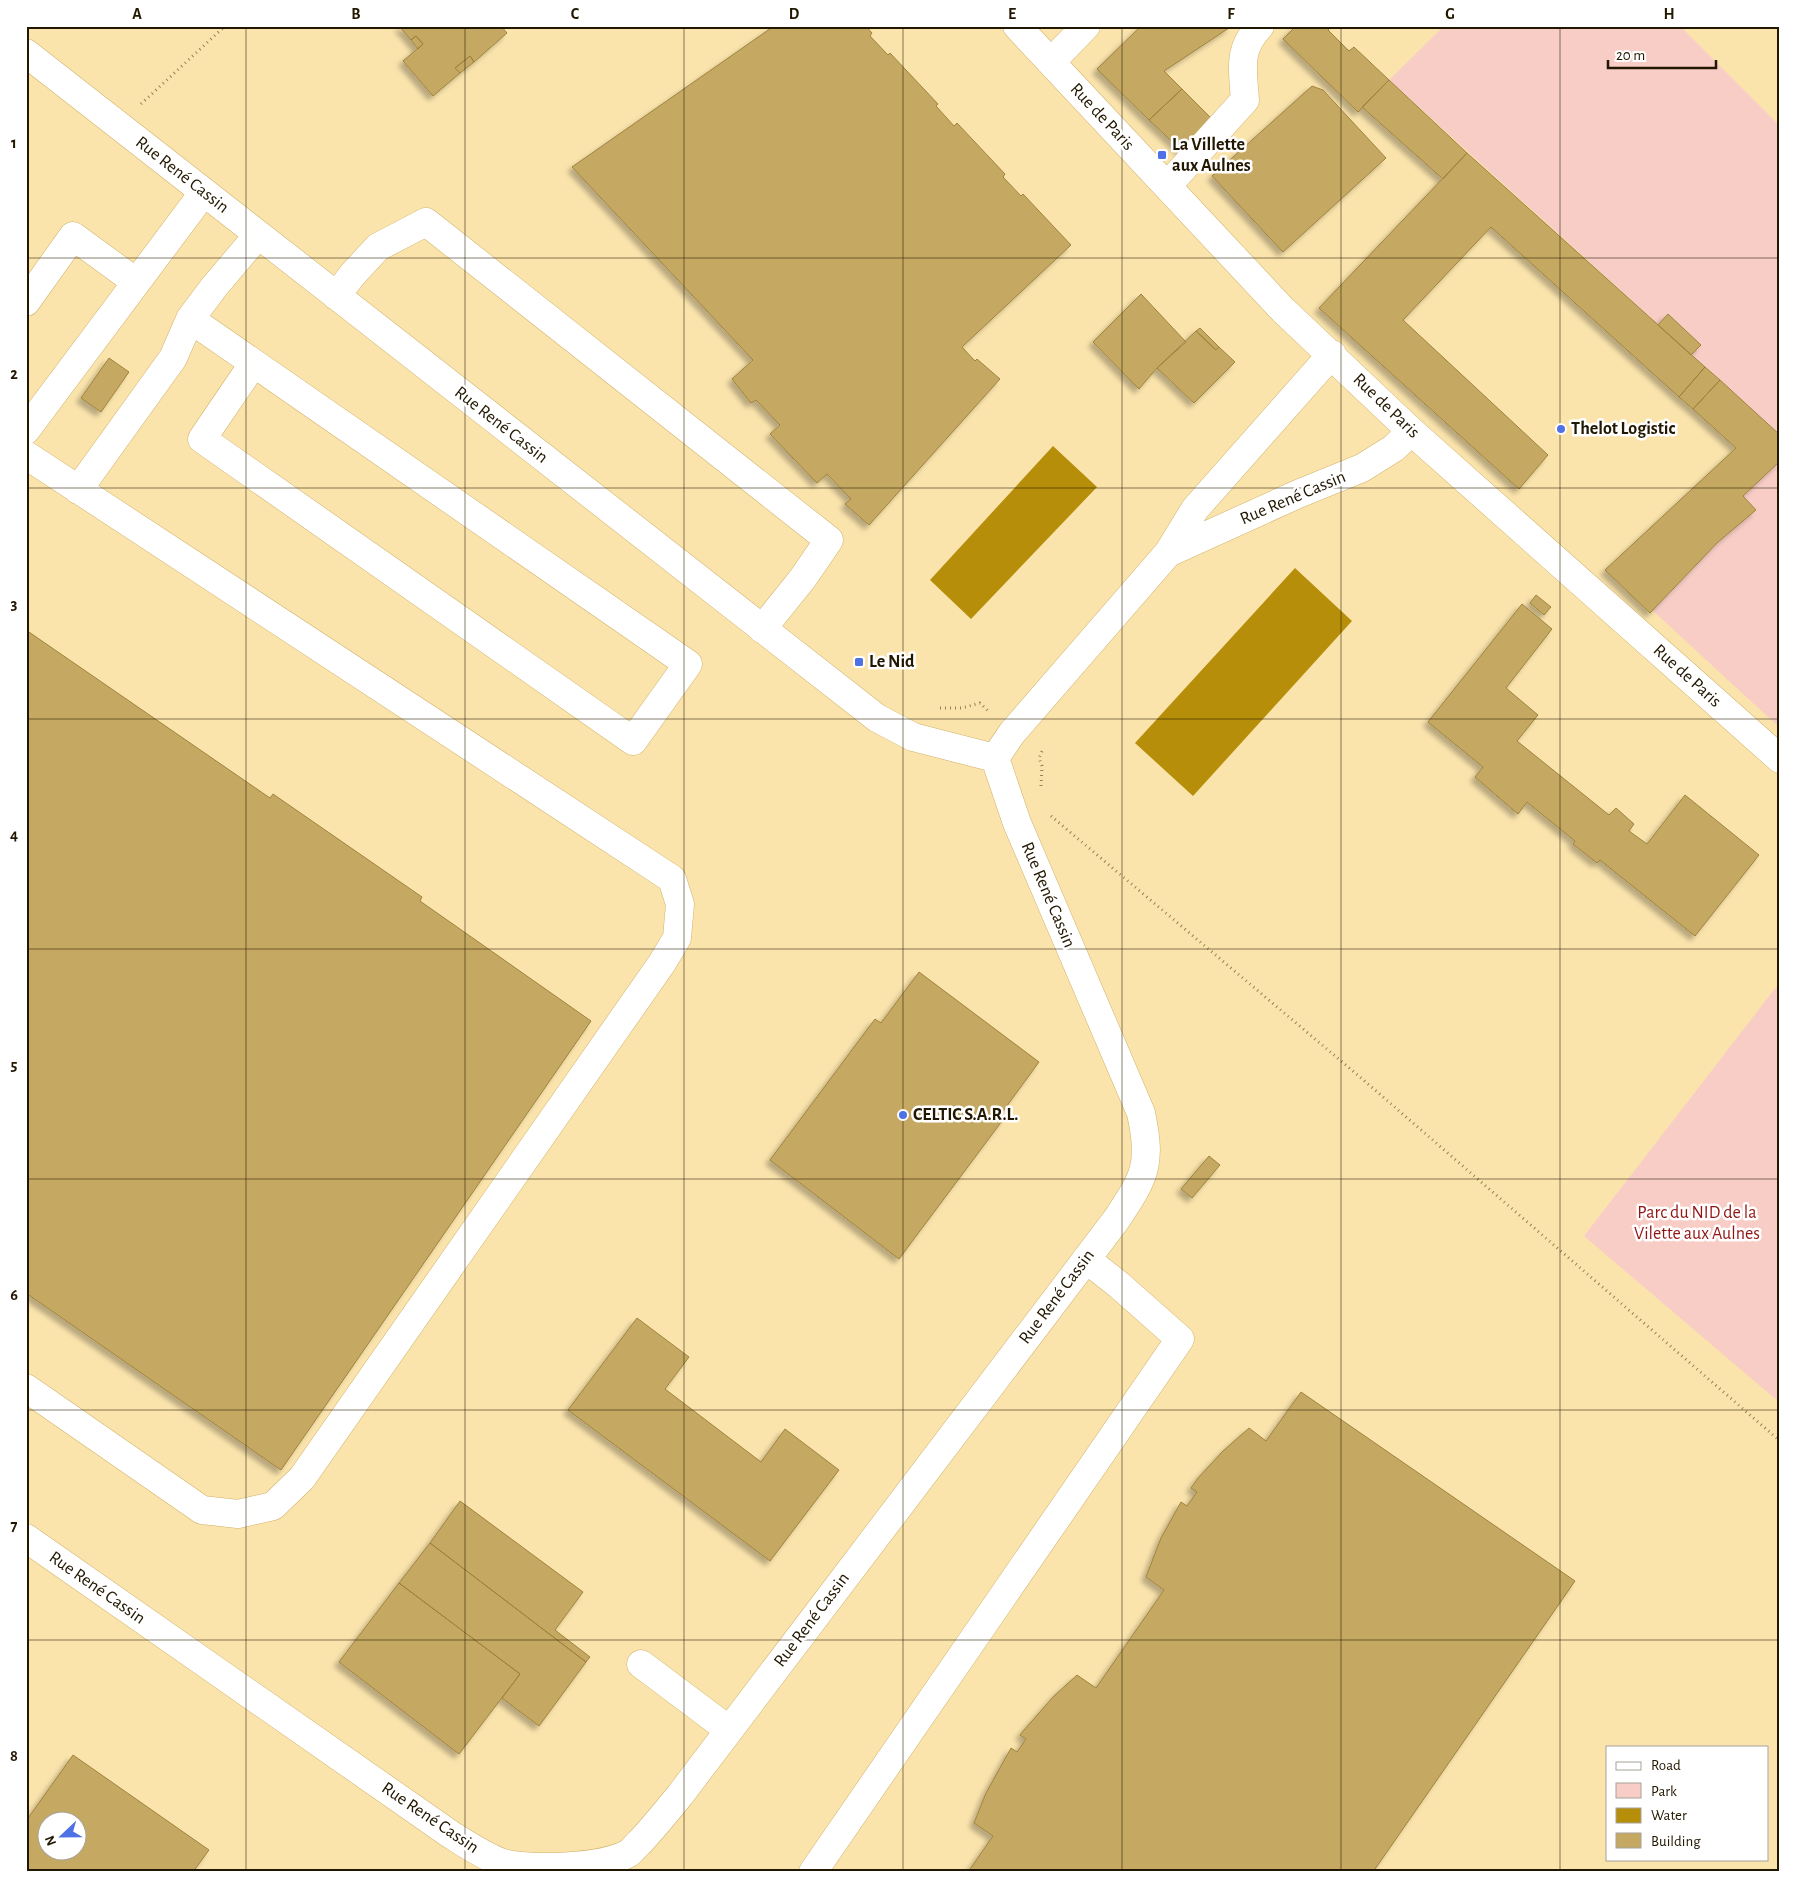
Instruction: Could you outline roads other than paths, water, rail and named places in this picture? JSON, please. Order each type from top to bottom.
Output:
[{"type":"street","name":"Rue de Paris","points":[[1017,26],[1283,310],[1332,354],[1411,431],[1780,759]]},
{"type":"street","points":[[1051,62],[1086,26]]},
{"type":"street","points":[[1167,186],[1245,100],[1242,59],[1251,35],[1260,26]]},
{"type":"street","name":"Rue René Cassin","points":[[26,53],[877,718],[913,737],[995,758]]},
{"type":"street","points":[[26,430],[204,192]]},
{"type":"street","points":[[336,296],[353,274],[378,248],[426,222],[829,540],[803,578],[762,629]]},
{"type":"street","points":[[78,490],[173,358],[190,319],[258,235]]},
{"type":"street","points":[[26,302],[73,236],[136,282]]},
{"type":"street","points":[[190,319],[688,664],[634,741],[202,439],[253,364]]},
{"type":"street","name":"Rue René Cassin","points":[[995,758],[1022,722],[1168,553],[1195,509],[1332,354]]},
{"type":"street","name":"Rue René Cassin","points":[[1168,553],[1298,494],[1362,468],[1394,448],[1411,431]]},
{"type":"street","points":[[26,455],[672,879],[680,904],[677,938],[662,963],[302,1478],[273,1506],[238,1514],[202,1510],[26,1388]]},
{"type":"street","name":"Rue René Cassin","points":[[26,1538],[442,1828],[477,1850],[501,1862],[518,1865],[548,1866],[632,1862],[652,1830],[1086,1259],[1139,1186],[1146,1163],[1146,1141],[1141,1113],[1018,823],[995,758]]},
{"type":"street","points":[[814,1872],[1180,1339],[1119,1285],[1086,1259]]},
{"type":"street","points":[[641,1664],[729,1730]]},
{"type":"water","points":[[1053,446],[1097,487],[971,619],[930,580]]},
{"type":"water","points":[[1295,568],[1352,621],[1193,796],[1135,743]]},
{"type":"place","name":"La Villette aux Aulnes","points":[[1162,155]]},
{"type":"place","name":"Thelot Logistic","points":[[1561,429]]},
{"type":"place","name":"Le Nid","points":[[859,662]]},
{"type":"place","name":"CELTIC S.A.R.L.","points":[[903,1115]]},
{"type":"park label","name":"Parc du NID de la Vilette aux Aulnes","points":[[1697,1223]]}]
